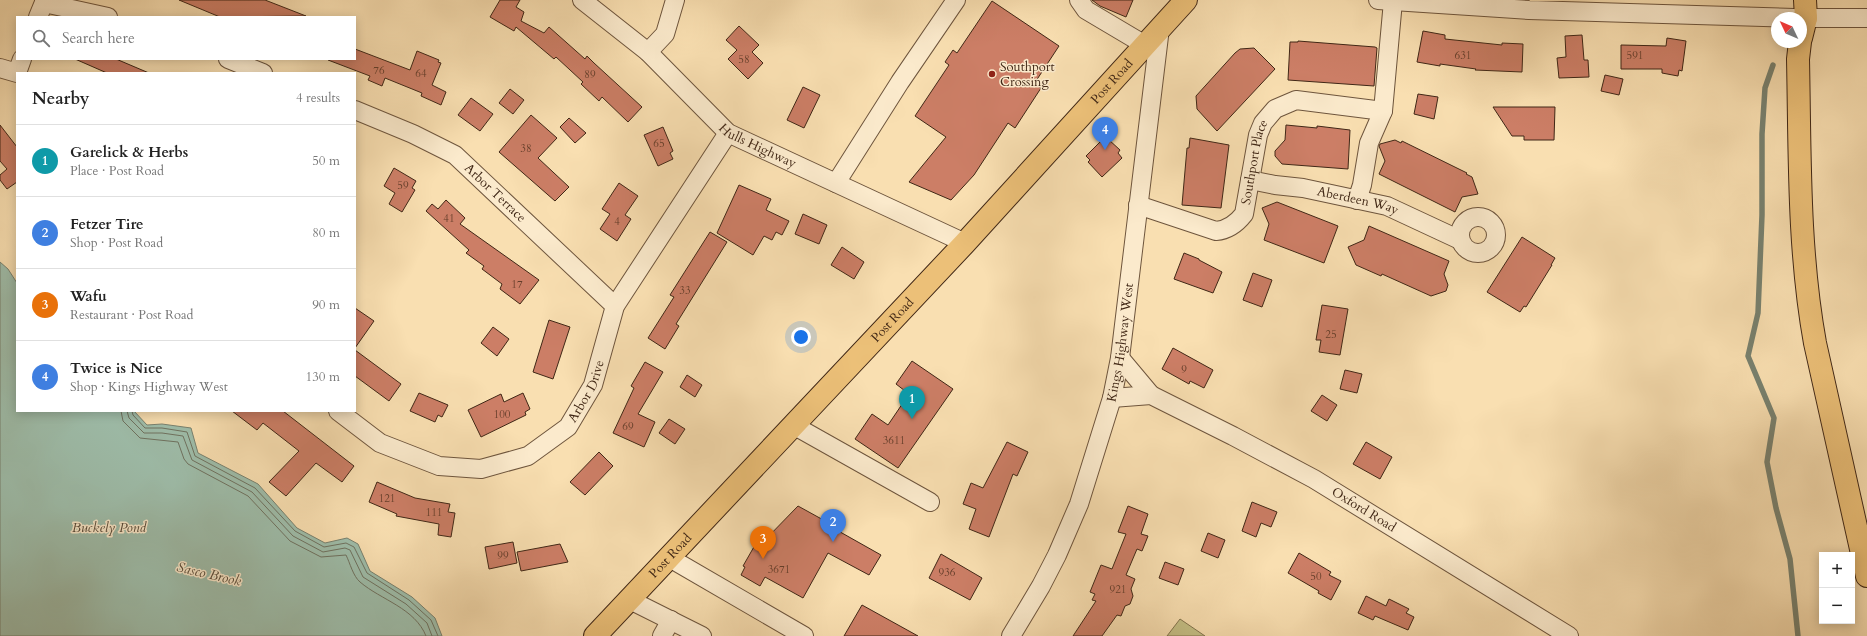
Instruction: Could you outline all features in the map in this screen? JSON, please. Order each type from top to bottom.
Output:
[{"type":"main road","name":"Post Road","points":[[595,636],[965,242],[1186,0]]},
{"type":"main road","points":[[1799,48],[1798,59],[1800,216],[1808,304],[1814,343],[1867,576]]},
{"type":"street","name":"Hulls Highway","points":[[582,0],[648,52],[728,133],[965,242]]},
{"type":"street","points":[[648,52],[665,34],[675,0]]},
{"type":"street","points":[[836,183],[900,82],[956,0]]},
{"type":"street","points":[[1079,0],[1086,10],[1145,45]]},
{"type":"street","points":[[1357,200],[1362,185],[1369,143],[1383,111],[1385,1],[1529,10],[1771,17]]},
{"type":"street","points":[[42,7],[101,16]]},
{"type":"street","points":[[1807,18],[1867,18]]},
{"type":"street","name":"Kings Highway West","points":[[1011,636],[1025,614],[1057,555],[1079,504],[1112,398],[1120,358],[1160,28]]},
{"type":"street","points":[[18,72],[22,60]]},
{"type":"street","points":[[230,60],[260,72]]},
{"type":"street","points":[[0,68],[16,74]]},
{"type":"street","name":"Southport Place","points":[[1138,205],[1216,231],[1222,231],[1235,223],[1244,214],[1258,135],[1263,123],[1275,110],[1296,100],[1383,111]]},
{"type":"street","name":"Arbor Terrace","points":[[356,110],[413,134],[455,155],[615,306]]},
{"type":"street","name":"Arbor Drive","points":[[339,412],[380,443],[439,466],[481,469],[528,456],[568,428],[593,386],[615,306],[728,133]]},
{"type":"street","name":"Aberdeen Way","points":[[1250,180],[1275,185],[1303,188],[1387,206],[1460,240]]},
{"type":"street","name":"Oxford Road","points":[[1120,358],[1151,395],[1314,479],[1569,636]]},
{"type":"street","points":[[1112,398],[1151,395]]},
{"type":"street","points":[[792,425],[930,502]]},
{"type":"street","points":[[668,557],[804,636]]},
{"type":"street","points":[[630,600],[702,636]]},
{"type":"street","points":[[662,636],[671,620]]},
{"type":"shaded area","points":[[1180,619],[1205,636],[1167,636]]},
{"type":"water","name":"Buckely Pond","points":[[0,262],[8,269],[16,281],[16,412],[135,412],[147,425],[162,424],[191,428],[198,453],[258,484],[297,528],[325,543],[347,538],[358,544],[370,571],[412,597],[435,618],[442,636],[0,636]]},
{"type":"building","points":[[179,0],[265,0],[306,16],[218,16]]},
{"type":"building","points":[[500,0],[520,0],[516,7],[524,12],[521,21],[544,33],[549,27],[585,59],[587,56],[642,107],[628,122],[602,97],[599,101],[581,84],[583,82],[556,57],[554,59],[516,27],[514,31],[490,17]]},
{"type":"building","points":[[1092,0],[1133,0],[1126,17],[1100,6]]},
{"type":"building","name":"Southport Crossing","points":[[992,1],[1059,46],[1034,84],[1041,88],[1015,128],[1008,123],[974,175],[951,200],[909,182],[946,137],[915,116],[949,65],[945,62],[953,50],[957,53]]},
{"type":"building","points":[[739,26],[759,45],[752,52],[763,63],[748,79],[728,59],[737,50],[726,40]]},
{"type":"building","points":[[1423,31],[1445,35],[1445,39],[1502,45],[1502,43],[1523,44],[1522,72],[1475,70],[1476,69],[1440,64],[1440,66],[1417,62]]},
{"type":"building","points":[[1582,35],[1584,60],[1588,60],[1589,77],[1559,78],[1557,58],[1566,57],[1565,36]]},
{"type":"building","points":[[1667,38],[1686,41],[1682,71],[1679,70],[1678,76],[1662,73],[1662,69],[1621,69],[1621,45],[1666,46]]},
{"type":"building","points":[[1298,41],[1377,48],[1374,86],[1288,80],[1290,42]]},
{"type":"building","points":[[1254,48],[1275,69],[1217,131],[1197,109],[1196,96],[1235,53],[1240,49]]},
{"type":"building","points":[[356,49],[410,70],[417,51],[439,60],[438,62],[441,63],[432,85],[446,92],[441,105],[421,96],[422,93],[385,78],[382,86],[368,80],[370,76],[328,60],[356,60]]},
{"type":"building","points":[[77,60],[118,60],[147,72],[105,72]]},
{"type":"building","points":[[1605,75],[1623,79],[1619,95],[1601,91]]},
{"type":"building","points":[[803,87],[820,95],[804,128],[787,120]]},
{"type":"building","points":[[510,89],[524,100],[513,114],[499,103]]},
{"type":"building","points":[[1418,94],[1438,97],[1434,119],[1414,114]]},
{"type":"building","points":[[471,98],[493,114],[480,131],[458,115]]},
{"type":"building","points":[[1493,107],[1555,107],[1554,140],[1524,140],[1524,136],[1512,136]]},
{"type":"building","points":[[531,115],[557,138],[538,158],[569,187],[555,201],[499,152]]},
{"type":"building","points":[[569,118],[586,133],[575,143],[560,127]]},
{"type":"building","points":[[0,125],[16,146],[16,183],[7,189],[0,180],[0,175],[7,169],[0,161]]},
{"type":"building","points":[[1286,125],[1317,128],[1317,126],[1350,130],[1348,169],[1282,164],[1275,156],[1275,151],[1285,140]]},
{"type":"building","points":[[663,127],[673,151],[670,153],[673,159],[658,166],[644,135]]},
{"type":"building","points":[[1190,138],[1229,145],[1221,208],[1182,205],[1187,148],[1189,148]]},
{"type":"building","points":[[1108,139],[1120,150],[1118,153],[1122,158],[1102,177],[1088,162],[1090,160],[1086,156],[1101,141],[1105,142]]},
{"type":"building","points":[[1395,140],[1401,143],[1402,141],[1467,173],[1466,174],[1472,177],[1478,194],[1462,197],[1455,212],[1379,174],[1385,161],[1379,146],[1380,144]]},
{"type":"building","points":[[394,168],[416,181],[412,188],[415,190],[402,212],[389,204],[395,193],[384,186]]},
{"type":"building","points":[[619,183],[638,196],[625,215],[631,219],[617,241],[600,229],[610,214],[602,209]]},
{"type":"building","points":[[739,185],[771,199],[766,210],[789,221],[782,235],[776,232],[772,240],[764,236],[753,255],[717,233]]},
{"type":"building","points":[[446,200],[465,218],[460,224],[539,280],[520,304],[500,289],[502,284],[482,269],[484,266],[466,253],[469,250],[426,211],[432,204],[438,209]]},
{"type":"building","points":[[1277,202],[1338,226],[1324,263],[1264,240],[1269,224],[1262,208]]},
{"type":"building","points":[[803,214],[827,225],[819,244],[795,234]]},
{"type":"building","points":[[1369,226],[1449,261],[1444,274],[1448,285],[1446,291],[1431,296],[1382,274],[1381,276],[1356,265],[1348,247],[1364,240]]},
{"type":"building","points":[[710,232],[727,242],[676,324],[679,326],[665,349],[648,338],[674,297],[670,295]]},
{"type":"building","points":[[1522,237],[1555,258],[1526,307],[1524,306],[1520,312],[1487,292]]},
{"type":"building","points":[[842,247],[864,262],[854,279],[831,265]]},
{"type":"building","points":[[1184,253],[1199,259],[1222,272],[1213,293],[1174,279]]},
{"type":"building","points":[[1253,273],[1272,280],[1262,307],[1243,300]]},
{"type":"building","points":[[1322,305],[1348,309],[1340,355],[1319,352],[1321,340],[1316,340]]},
{"type":"building","points":[[356,309],[374,321],[356,347]]},
{"type":"building","points":[[549,320],[570,327],[553,379],[533,372]]},
{"type":"building","points":[[493,327],[509,339],[497,356],[481,343]]},
{"type":"building","points":[[1173,348],[1213,370],[1204,388],[1190,381],[1189,384],[1162,369]]},
{"type":"building","points":[[356,351],[401,384],[389,401],[356,377]]},
{"type":"building","points":[[912,361],[953,389],[898,468],[855,439],[872,414],[888,425],[909,394],[896,384]]},
{"type":"building","points":[[645,362],[663,372],[638,414],[655,422],[644,447],[613,433],[634,388],[631,386]]},
{"type":"building","points":[[1345,370],[1362,374],[1357,393],[1340,389]]},
{"type":"building","points":[[687,375],[702,385],[695,397],[680,387]]},
{"type":"building","points":[[419,393],[448,405],[442,417],[438,415],[435,422],[410,411]]},
{"type":"building","points":[[523,393],[530,409],[525,412],[526,415],[481,437],[468,410],[501,394],[504,402]]},
{"type":"building","points":[[1322,395],[1337,405],[1327,421],[1311,411]]},
{"type":"building","points":[[233,412],[284,412],[354,466],[342,482],[316,463],[286,496],[269,482],[299,451],[263,423],[257,430]]},
{"type":"building","points":[[669,419],[685,429],[675,444],[659,433]]},
{"type":"building","points":[[1007,442],[1028,452],[1017,476],[1013,474],[989,537],[969,529],[976,509],[963,504],[971,483],[983,488]]},
{"type":"building","points":[[1366,442],[1392,457],[1380,479],[1353,464]]},
{"type":"building","points":[[599,452],[613,466],[585,495],[570,482]]},
{"type":"building","points":[[377,482],[415,498],[450,504],[448,512],[455,513],[451,537],[438,535],[439,524],[396,516],[397,514],[369,502]]},
{"type":"building","points":[[1252,502],[1277,512],[1271,527],[1261,523],[1256,537],[1242,531]]},
{"type":"building","points":[[798,506],[827,522],[826,524],[881,555],[869,575],[828,553],[803,598],[765,577],[760,586],[741,575],[745,567],[743,566],[759,538],[764,541]]},
{"type":"building","points":[[1128,506],[1148,514],[1141,534],[1148,536],[1142,551],[1137,549],[1126,575],[1135,579],[1131,589],[1133,596],[1130,604],[1125,606],[1121,616],[1117,615],[1102,636],[1073,636],[1096,601],[1092,600],[1095,594],[1090,592],[1101,565],[1112,569],[1126,534],[1118,532]]},
{"type":"building","points":[[1208,533],[1225,540],[1218,558],[1201,551]]},
{"type":"building","points":[[513,542],[517,563],[489,569],[485,547]]},
{"type":"building","points":[[560,544],[568,562],[521,571],[517,552]]},
{"type":"building","points":[[1299,553],[1331,572],[1329,575],[1341,581],[1331,600],[1318,593],[1319,591],[1288,573]]},
{"type":"building","points":[[941,554],[982,578],[970,600],[929,578]]},
{"type":"building","points":[[1165,562],[1184,569],[1178,585],[1159,578]]},
{"type":"building","points":[[1366,596],[1386,606],[1389,599],[1409,609],[1406,613],[1414,617],[1408,630],[1375,616],[1373,620],[1358,613]]},
{"type":"building","points":[[862,605],[918,636],[844,636]]},
{"type":"waterway","points":[[1773,65],[1765,88],[1762,134],[1762,215],[1758,313],[1748,356],[1774,418],[1767,462],[1776,508],[1790,559],[1798,636]]},
{"type":"place","name":"Southport Crossing","points":[[992,74]]},
{"type":"place","name":"Twice is Nice","points":[[1105,150]]},
{"type":"place","name":"Garelick & Herbs","points":[[912,419]]},
{"type":"place","name":"Fetzer Tire","points":[[833,542]]},
{"type":"place","name":"Wafu","points":[[763,559]]},
{"type":"water label","name":"Sasco Brook","points":[[209,574]]}]
